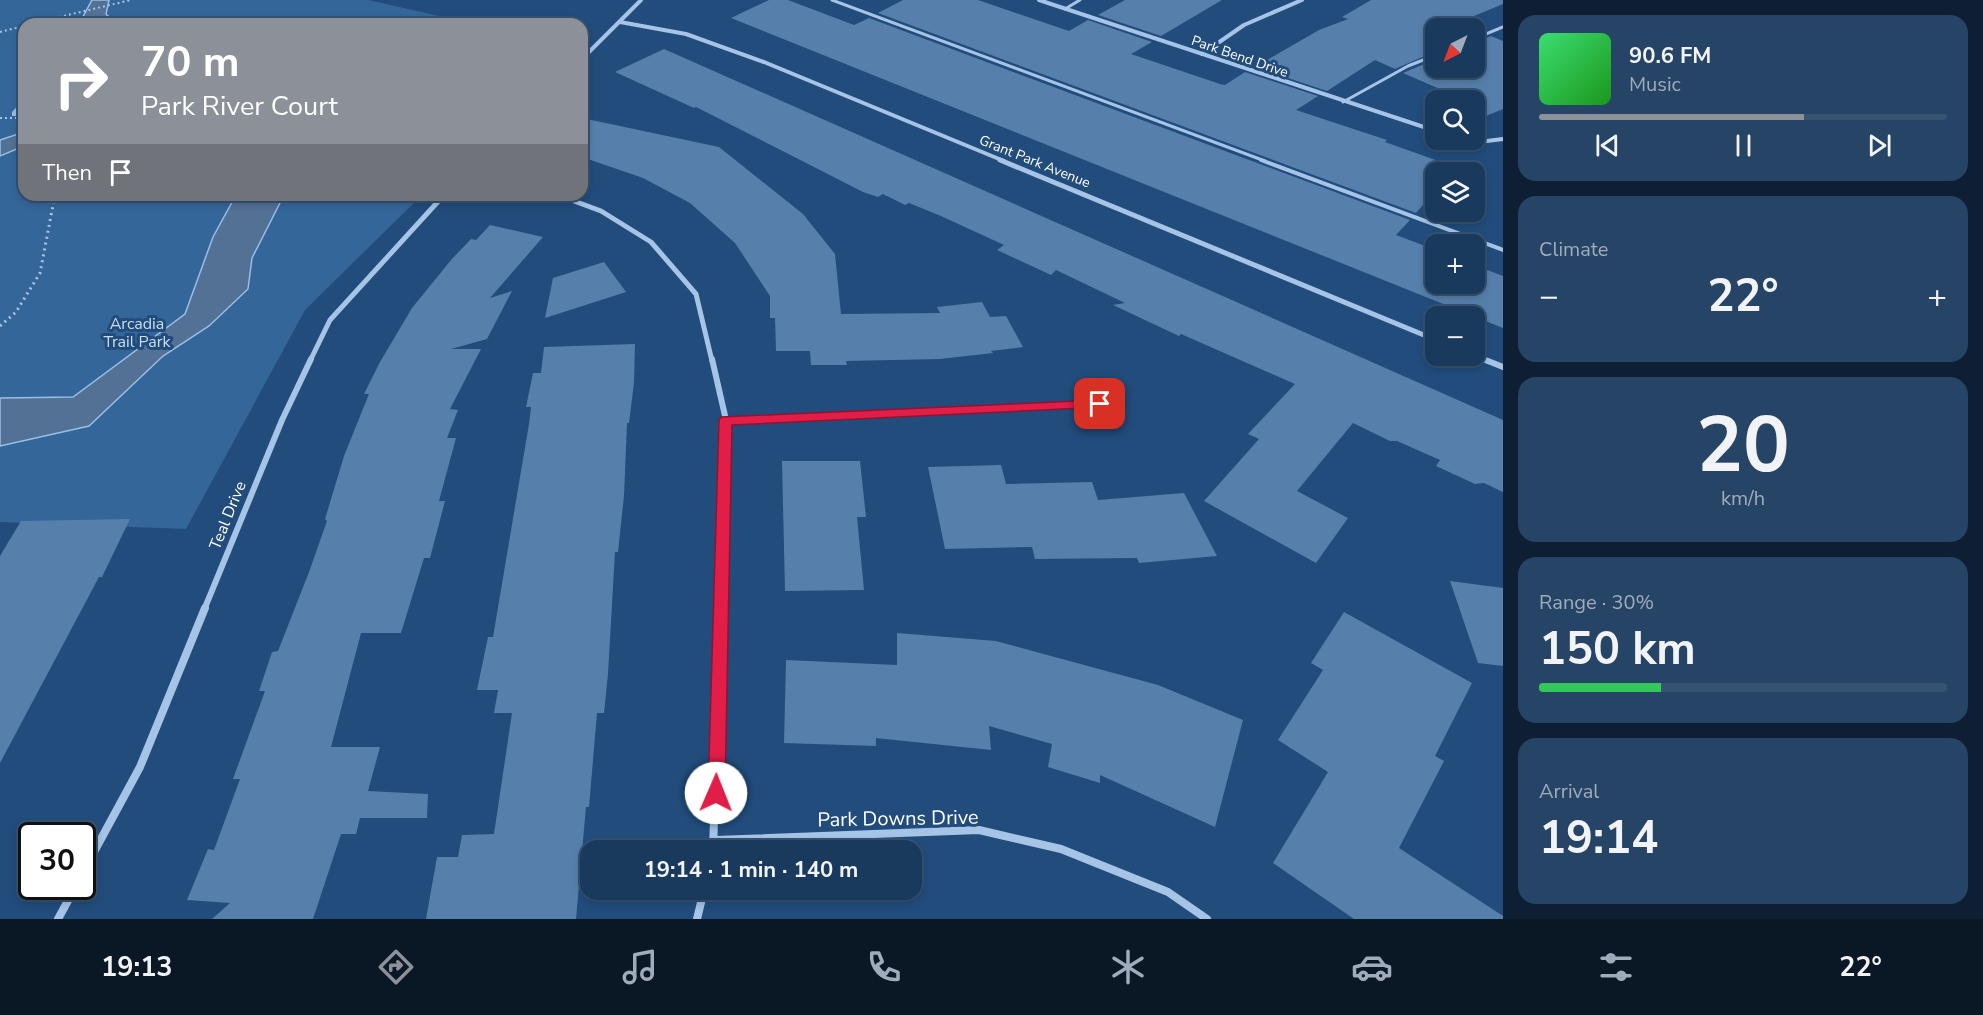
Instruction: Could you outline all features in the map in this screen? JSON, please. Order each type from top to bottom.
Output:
[{"type":"street","points":[[588,52],[642,0]]},
{"type":"street","name":"Park Bend Drive","points":[[1039,0],[1425,128]]},
{"type":"street","points":[[1202,54],[1244,25],[1302,0]]},
{"type":"street","name":"Grant Park Avenue","points":[[620,22],[686,34],[764,62],[1425,334]]},
{"type":"street","points":[[1485,141],[1503,139]]},
{"type":"street","name":"Teal Drive","points":[[96,848],[140,767],[282,420],[330,320],[439,201]]},
{"type":"street","points":[[574,201],[601,211],[651,242],[696,294],[726,420],[715,840]]},
{"type":"street","points":[[1485,360],[1503,367]]},
{"type":"street","points":[[726,420],[1100,404]]},
{"type":"street","name":"Park Downs Drive","points":[[715,840],[979,830],[1061,849],[1168,892],[1207,919]]},
{"type":"street","points":[[58,919],[68,900]]},
{"type":"street","points":[[697,919],[702,900]]},
{"type":"lane","points":[[832,0],[1503,250]]},
{"type":"lane","points":[[1065,9],[1080,0]]},
{"type":"lane","points":[[1485,34],[1503,27]]},
{"type":"lane","points":[[1343,102],[1408,66],[1425,59]]},
{"type":"path","points":[[57,18],[131,0]]},
{"type":"path","points":[[0,32],[18,28]]},
{"type":"path","points":[[0,118],[18,118]]},
{"type":"path","points":[[0,326],[16,312],[40,273],[54,201]]},
{"type":"green space","name":"Arcadia Trail Park","points":[[0,0],[368,0],[448,18],[18,18],[18,201],[416,201],[305,310],[186,529],[0,522]]},
{"type":"shaded area","points":[[92,0],[109,0],[106,14],[110,18],[82,18]]},
{"type":"shaded area","points":[[18,134],[18,148],[0,156],[0,140]]},
{"type":"shaded area","points":[[233,201],[281,201],[252,258],[248,289],[209,326],[163,356],[89,426],[0,446],[0,398],[73,397],[185,314],[213,237]]},
{"type":"building","points":[[769,0],[788,0],[854,25],[869,18],[1410,220],[1396,235],[1425,246],[1425,294],[1485,294],[1485,269],[1503,276],[1503,328],[1485,321],[1485,306],[1448,306],[731,18]]},
{"type":"building","points":[[903,0],[978,0],[1069,31],[1088,20],[1152,42],[1131,54],[1220,84],[1225,85],[1245,72],[1318,96],[1296,110],[1387,140],[1385,142],[1441,162],[1425,162],[1425,203],[1416,213],[878,13]]},
{"type":"building","points":[[1125,0],[1222,0],[1161,36],[1098,15]]},
{"type":"building","points":[[1371,0],[1503,0],[1503,4],[1469,18],[1425,18],[1425,56],[1395,69],[1375,60],[1327,91],[1255,67],[1319,30],[1348,19],[1342,17]]},
{"type":"building","points":[[1491,36],[1503,41],[1503,109],[1485,116],[1485,90],[1442,90],[1403,73],[1425,64],[1425,78],[1485,78],[1485,38]]},
{"type":"building","points":[[664,49],[1503,420],[1503,492],[1484,483],[1475,484],[1436,466],[1440,460],[1397,441],[1390,441],[1353,423],[1297,491],[1348,518],[1316,563],[1204,501],[1259,439],[1248,434],[1295,384],[1181,334],[1179,336],[1113,305],[1125,303],[1056,270],[1051,275],[997,250],[1004,245],[941,216],[909,203],[905,205],[883,194],[878,197],[863,192],[696,107],[615,72]]},
{"type":"building","points":[[588,119],[719,147],[803,214],[835,254],[841,314],[940,313],[937,307],[982,302],[990,317],[1006,316],[1023,347],[940,359],[846,361],[847,365],[811,365],[810,351],[776,351],[775,318],[770,318],[770,296],[735,243],[690,203],[643,178],[588,159]]},
{"type":"building","points":[[490,225],[543,237],[490,298],[512,291],[487,339],[451,349],[481,349],[450,409],[458,410],[447,438],[456,438],[439,501],[445,501],[430,558],[424,558],[401,633],[361,633],[331,747],[380,747],[368,791],[428,794],[427,818],[360,818],[356,834],[341,834],[313,919],[212,919],[230,903],[187,900],[208,849],[214,850],[240,779],[233,779],[265,691],[259,691],[272,652],[278,651],[309,572],[327,521],[325,519],[344,456],[369,394],[364,394],[412,308],[451,260],[471,239],[476,240]]},
{"type":"building","points":[[604,262],[626,292],[545,318],[553,278]]},
{"type":"building","points":[[635,344],[634,383],[629,423],[627,423],[624,496],[618,552],[615,552],[604,713],[597,713],[589,807],[586,807],[583,840],[580,840],[576,919],[426,919],[437,857],[458,857],[462,835],[494,834],[512,713],[494,713],[498,690],[477,690],[488,637],[493,637],[529,424],[531,407],[526,407],[533,373],[541,373],[544,347]]},
{"type":"building","points":[[782,461],[860,461],[866,517],[857,517],[864,590],[785,591]]},
{"type":"building","points":[[1001,465],[1006,484],[1092,482],[1098,500],[1184,493],[1217,556],[1139,563],[1137,558],[1035,559],[1032,547],[945,549],[928,467]]},
{"type":"building","points":[[130,519],[102,577],[99,577],[0,763],[0,556],[21,521]]},
{"type":"building","points":[[1450,581],[1503,588],[1503,666],[1478,663]]},
{"type":"building","points":[[1344,612],[1472,683],[1435,756],[1444,761],[1399,848],[1503,916],[1503,919],[1354,919],[1273,863],[1328,772],[1278,740],[1323,670],[1311,663]]},
{"type":"building","points":[[897,633],[996,641],[1158,685],[1243,720],[1215,827],[1100,775],[1100,783],[1048,767],[1052,744],[989,726],[991,750],[876,738],[876,746],[784,743],[786,660],[897,665]]},
{"type":"waterway","points":[[15,114],[18,111]]},
{"type":"route","points":[[716,793],[726,420],[1100,404]]}]
